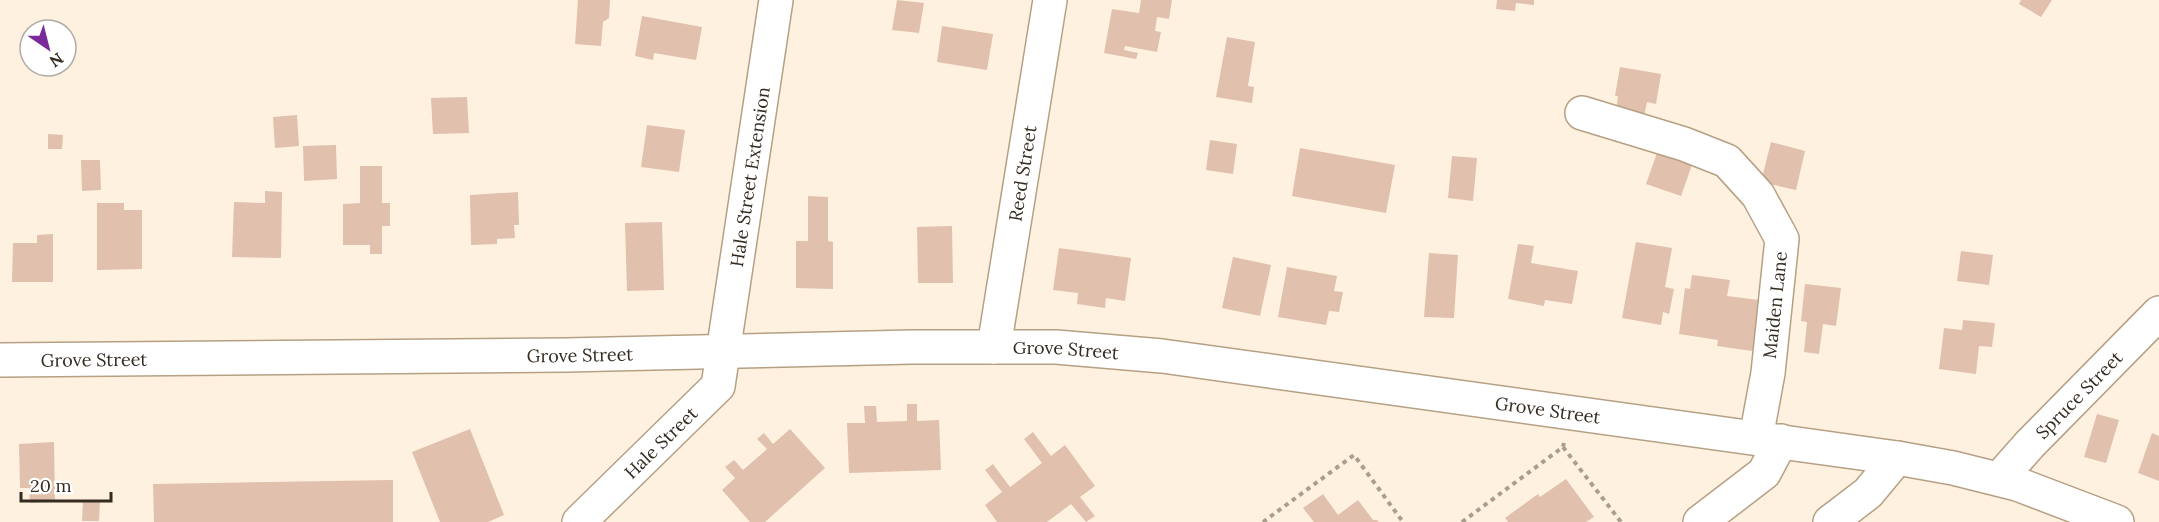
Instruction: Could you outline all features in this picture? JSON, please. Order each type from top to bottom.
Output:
[{"type":"main road","name":"Hale Street Extension","points":[[723,352],[776,0]]},
{"type":"main road","name":"Reed Street","points":[[994,347],[1050,0]]},
{"type":"main road","name":"Maiden Lane","points":[[1582,114],[1684,144],[1727,161],[1758,195],[1782,239],[1768,373],[1768,439],[1764,473],[1700,522]]},
{"type":"main road","name":"Spruce Street","points":[[1999,479],[2030,444],[2159,313]]},
{"type":"main road","name":"Grove Street","points":[[0,360],[1056,347],[1162,356],[1897,458],[1999,479],[2117,522]]},
{"type":"main road","name":"Hale Street","points":[[579,522],[718,386],[723,352]]},
{"type":"main road","points":[[1830,522],[1868,493],[1897,458]]},
{"type":"path","points":[[1462,522],[1563,447],[1621,522]]},
{"type":"path","points":[[1263,522],[1354,455],[1403,522]]},
{"type":"building","points":[[578,0],[610,0],[609,18],[603,22],[601,46],[575,44]]},
{"type":"building","points":[[897,0],[924,3],[919,33],[892,30]]},
{"type":"building","points":[[1141,0],[1172,0],[1169,19],[1157,17],[1155,31],[1161,32],[1157,52],[1125,46],[1124,50],[1138,53],[1136,59],[1104,53],[1112,9],[1139,13]]},
{"type":"building","points":[[1497,0],[1534,0],[1534,5],[1516,3],[1515,11],[1496,9]]},
{"type":"building","points":[[2021,0],[2052,0],[2041,17],[2019,4]]},
{"type":"building","points":[[642,16],[702,27],[696,60],[654,53],[653,60],[635,56]]},
{"type":"building","points":[[942,26],[993,34],[987,70],[937,62]]},
{"type":"building","points":[[1227,37],[1255,42],[1248,86],[1254,87],[1252,103],[1216,97]]},
{"type":"building","points":[[1620,67],[1661,74],[1656,104],[1647,102],[1644,117],[1616,112],[1618,96],[1615,96]]},
{"type":"building","points":[[467,97],[469,133],[433,134],[431,98]]},
{"type":"building","points":[[297,115],[299,146],[275,148],[273,117]]},
{"type":"building","points":[[647,125],[685,130],[679,172],[641,167]]},
{"type":"building","points":[[48,134],[63,135],[62,149],[48,149]]},
{"type":"building","points":[[1210,140],[1237,144],[1233,174],[1206,170]]},
{"type":"building","points":[[1771,142],[1805,151],[1796,190],[1761,182]]},
{"type":"building","points":[[336,145],[337,179],[304,181],[303,146]]},
{"type":"building","points":[[1300,148],[1395,165],[1386,213],[1292,196]]},
{"type":"building","points":[[1658,150],[1693,162],[1681,196],[1646,184]]},
{"type":"building","points":[[1452,156],[1477,158],[1473,201],[1448,198]]},
{"type":"building","points":[[81,160],[100,160],[101,190],[82,191]]},
{"type":"building","points":[[360,166],[382,166],[382,203],[390,203],[390,226],[382,226],[382,254],[370,254],[370,245],[343,245],[343,204],[360,203]]},
{"type":"building","points":[[265,191],[282,192],[281,258],[232,257],[234,202],[265,203]]},
{"type":"building","points":[[518,192],[519,225],[514,225],[515,238],[497,239],[497,244],[471,245],[470,195]]},
{"type":"building","points":[[808,196],[828,197],[828,241],[833,242],[833,289],[796,288],[796,241],[808,241]]},
{"type":"building","points":[[97,203],[124,203],[124,210],[142,210],[142,269],[97,270]]},
{"type":"building","points":[[662,222],[664,290],[627,291],[625,223]]},
{"type":"building","points":[[952,226],[953,283],[918,283],[917,227]]},
{"type":"building","points":[[53,234],[53,282],[12,282],[13,243],[37,243],[37,235]]},
{"type":"building","points":[[1636,242],[1672,248],[1665,287],[1674,289],[1669,314],[1663,312],[1661,325],[1622,318]]},
{"type":"building","points":[[1518,244],[1534,246],[1531,263],[1578,271],[1572,304],[1545,300],[1544,306],[1508,299]]},
{"type":"building","points":[[1059,248],[1131,258],[1125,301],[1106,298],[1105,308],[1077,304],[1078,293],[1053,290]]},
{"type":"building","points":[[1961,251],[1993,255],[1989,285],[1957,281]]},
{"type":"building","points":[[1429,253],[1458,255],[1454,318],[1424,317]]},
{"type":"building","points":[[1233,257],[1271,265],[1260,316],[1222,308]]},
{"type":"building","points":[[1287,267],[1337,276],[1334,291],[1343,292],[1339,312],[1329,311],[1326,325],[1278,317]]},
{"type":"building","points":[[1692,275],[1730,280],[1727,296],[1767,301],[1759,352],[1717,346],[1718,340],[1679,334],[1685,288],[1690,289]]},
{"type":"building","points":[[1805,284],[1841,288],[1836,326],[1823,324],[1819,354],[1804,352],[1807,322],[1801,321]]},
{"type":"building","points":[[1963,320],[1995,323],[1992,347],[1979,346],[1976,374],[1939,369],[1944,328],[1962,330]]},
{"type":"building","points":[[907,404],[917,404],[917,421],[939,420],[941,470],[849,473],[847,423],[865,423],[864,406],[876,406],[877,422],[907,421]]},
{"type":"building","points":[[2097,414],[2119,420],[2106,463],[2084,457]]},
{"type":"building","points":[[470,429],[504,515],[488,522],[440,522],[412,452]]},
{"type":"building","points":[[790,429],[825,468],[765,522],[750,522],[722,490],[735,478],[725,467],[734,460],[743,470],[767,449],[757,439],[764,433],[773,444]]},
{"type":"building","points":[[1033,432],[1051,456],[1065,445],[1095,486],[1080,497],[1095,516],[1086,522],[1071,504],[1047,522],[997,522],[985,505],[1002,492],[985,470],[993,464],[1010,487],[1042,463],[1024,439]]},
{"type":"building","points":[[2152,433],[2159,436],[2159,481],[2138,473]]},
{"type":"building","points":[[54,442],[55,501],[30,503],[29,488],[20,488],[19,444]]},
{"type":"building","points":[[1566,479],[1594,517],[1586,522],[1508,522],[1505,518],[1538,494],[1540,497]]},
{"type":"building","points":[[393,480],[393,522],[154,522],[153,484]]},
{"type":"building","points":[[1323,494],[1338,515],[1358,500],[1373,520],[1379,522],[1314,522],[1303,508]]},
{"type":"building","points":[[83,500],[100,500],[99,521],[82,521]]}]
